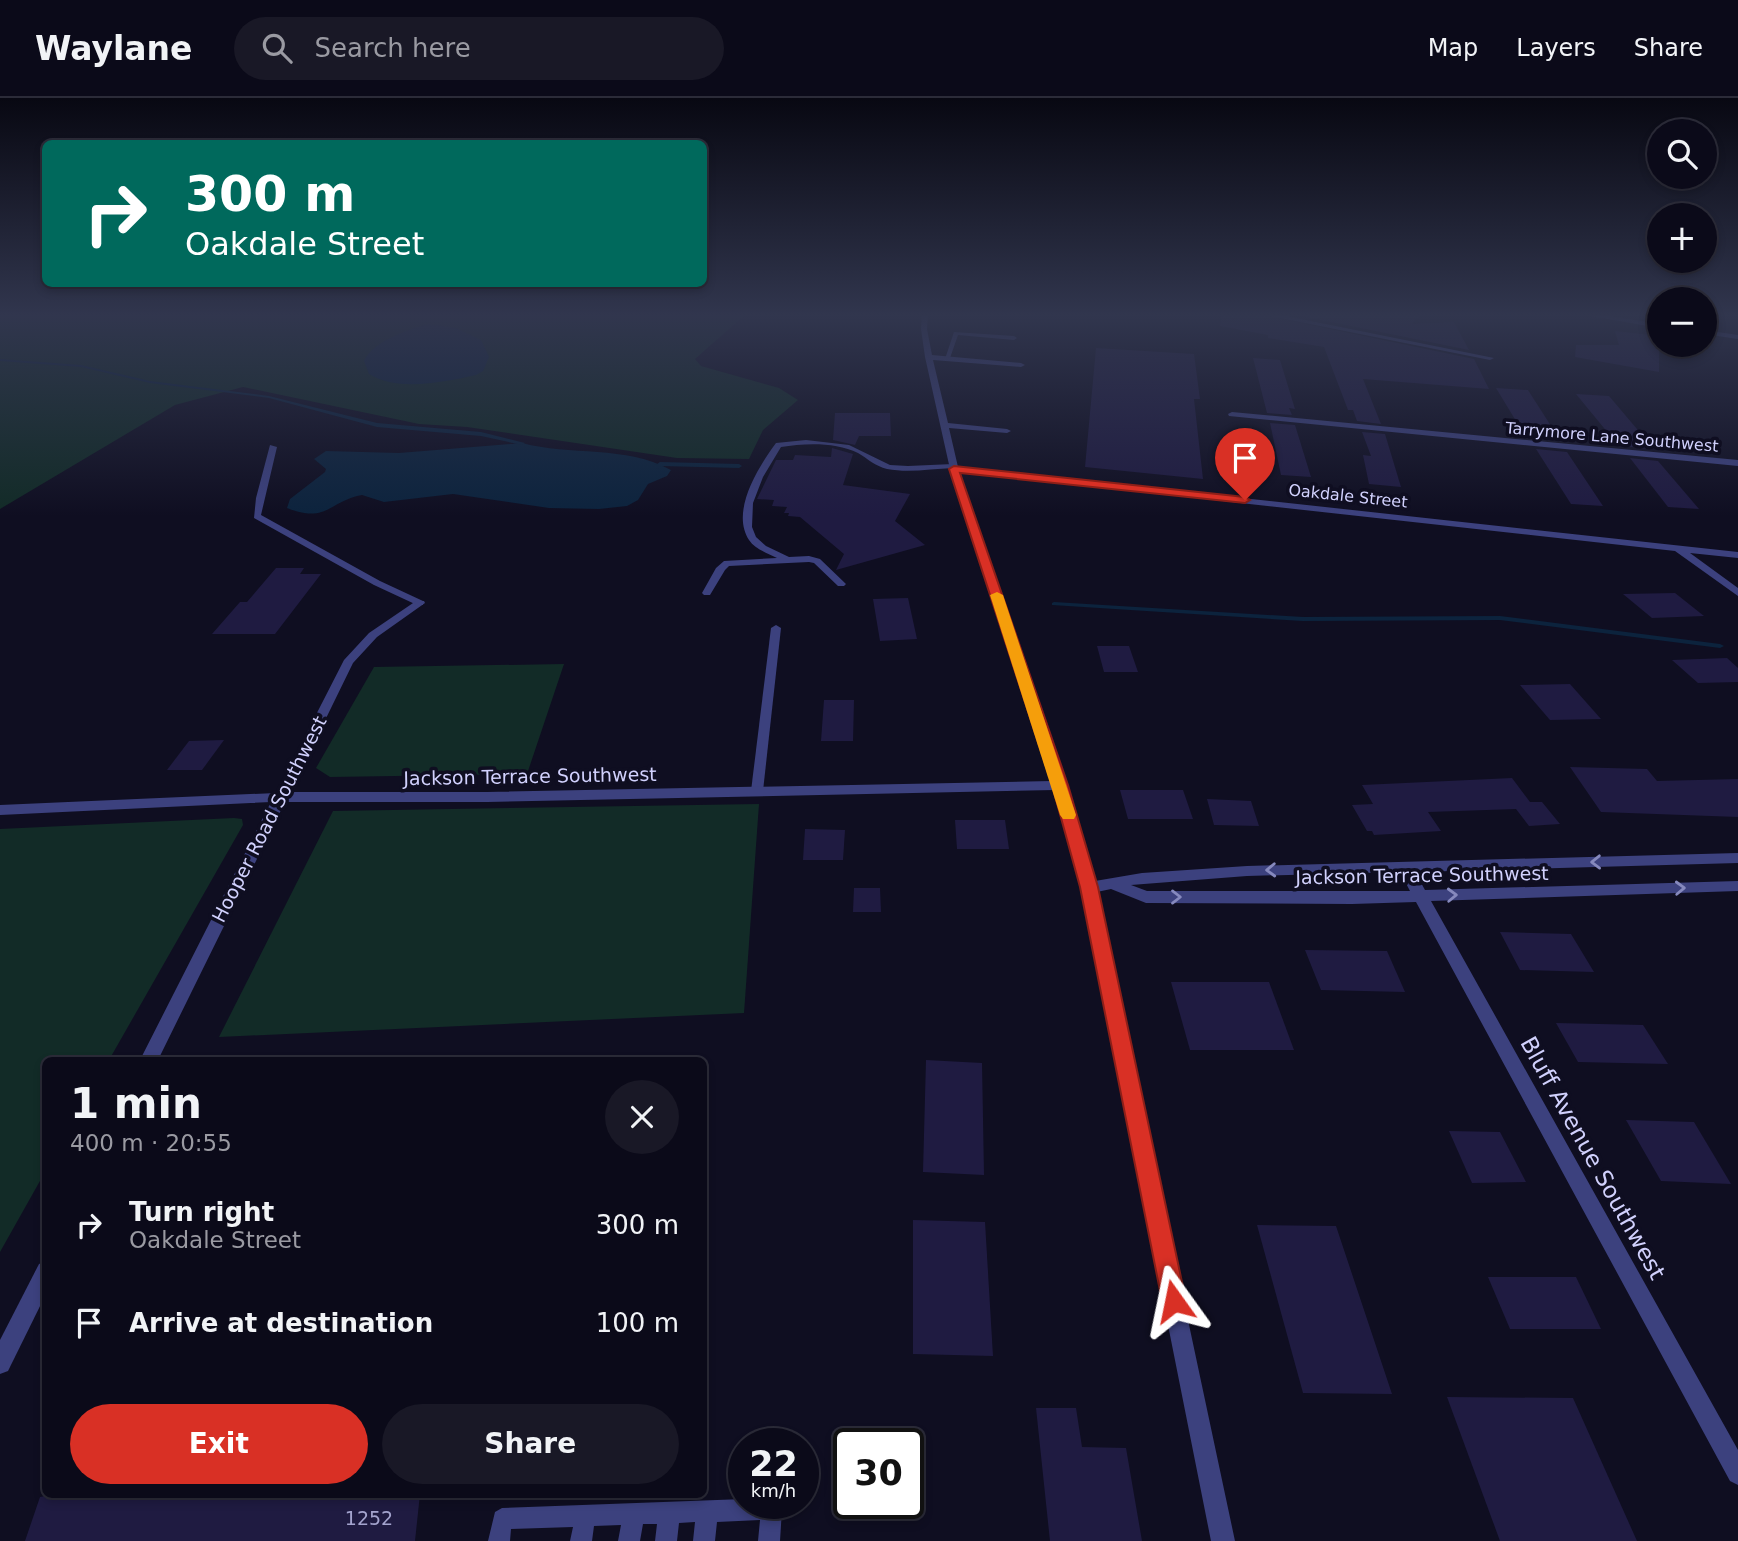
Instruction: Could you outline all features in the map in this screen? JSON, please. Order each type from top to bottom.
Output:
[{"type":"street","points":[[934,381],[953,467],[1060,785],[1089,887],[1223,1541]]},
{"type":"street","name":"Tarrymore Lane Southwest","points":[[1232,414],[1738,463]]},
{"type":"street","points":[[944,425],[1007,431]]},
{"type":"street","name":"Oakdale Street","points":[[953,467],[1738,555]]},
{"type":"street","points":[[1677,548],[1738,593]]},
{"type":"street","name":"Hooper Road Southwest","points":[[150,1057],[348,662],[373,635],[420,603]]},
{"type":"street","name":"Jackson Terrace Southwest","points":[[0,810],[279,797],[487,797],[1060,785]]},
{"type":"street","name":"Jackson Terrace Southwest","points":[[1089,887],[1247,871],[1738,858]]},
{"type":"street","name":"Bluff Avenue Southwest","points":[[1405,867],[1738,1473]]},
{"type":"street","name":"Jackson Terrace Southwest","points":[[1110,883],[1146,897],[1421,896],[1738,886]]},
{"type":"street","points":[[0,1363],[42,1279]]},
{"type":"lane","points":[[786,559],[751,537],[747,510],[759,478],[779,445],[790,443],[842,446],[854,448],[882,464],[892,466],[953,467]]},
{"type":"lane","points":[[273,447],[271,464],[260,490],[257,516],[377,583],[420,603]]},
{"type":"lane","points":[[707,593],[720,568],[727,563],[786,559],[817,561],[841,584]]},
{"type":"lane","points":[[757,791],[776,628]]},
{"type":"lane","points":[[499,1541],[502,1519],[771,1509],[769,1541]]},
{"type":"lane","points":[[704,1541],[707,1512]]},
{"type":"lane","points":[[666,1541],[670,1514]]},
{"type":"lane","points":[[629,1541],[634,1515]]},
{"type":"lane","points":[[581,1541],[585,1517]]},
{"type":"green space","points":[[0,381],[755,381],[779,388],[798,400],[763,430],[749,459],[677,458],[467,427],[419,424],[243,387],[175,405],[0,509]]},
{"type":"green space","points":[[564,664],[527,774],[330,777],[316,768],[374,667]]},
{"type":"green space","points":[[759,804],[744,1013],[219,1037],[333,811]]},
{"type":"green space","points":[[234,818],[242,819],[243,825],[111,1057],[42,1057],[42,1177],[0,1252],[0,829]]},
{"type":"water","points":[[388,381],[445,381],[421,384]]},
{"type":"water","points":[[522,443],[635,457],[671,470],[667,476],[648,484],[638,500],[627,506],[599,509],[549,508],[453,494],[384,502],[362,495],[311,514],[287,508],[290,499],[325,472],[326,469],[314,459],[326,451],[399,453]]},
{"type":"building","points":[[1093,381],[1198,381],[1200,399],[1194,399],[1203,479],[1085,467]]},
{"type":"building","points":[[1259,381],[1287,381],[1295,409],[1289,408],[1292,415],[1267,413]]},
{"type":"building","points":[[1337,381],[1364,381],[1381,424],[1357,421],[1353,410],[1348,410]]},
{"type":"building","points":[[1392,381],[1485,381],[1489,389]]},
{"type":"building","points":[[1496,388],[1528,390],[1560,440],[1529,438]]},
{"type":"building","points":[[1576,394],[1609,396],[1648,442],[1642,441],[1649,449],[1623,446],[1631,440],[1613,439]]},
{"type":"building","points":[[835,413],[890,413],[891,436],[859,436],[855,445],[833,440]]},
{"type":"building","points":[[1270,423],[1295,425],[1311,477],[1281,475]]},
{"type":"building","points":[[1362,432],[1385,434],[1401,487],[1369,484],[1363,455],[1371,456]]},
{"type":"building","points":[[832,448],[853,454],[843,485],[910,494],[895,521],[925,545],[836,570],[844,554],[800,517],[784,513],[787,507],[772,506],[774,500],[757,499],[776,460],[793,460],[795,455],[831,457]]},
{"type":"building","points":[[1536,449],[1567,452],[1603,506],[1571,504]]},
{"type":"building","points":[[1630,458],[1658,461],[1699,509],[1668,507]]},
{"type":"building","points":[[276,568],[304,568],[300,574],[321,574],[275,634],[212,634],[240,602],[247,602]]},
{"type":"building","points":[[1675,593],[1704,616],[1652,618],[1623,594]]},
{"type":"building","points":[[908,598],[917,639],[880,641],[873,599]]},
{"type":"building","points":[[1097,646],[1129,646],[1138,672],[1104,672]]},
{"type":"building","points":[[1727,658],[1738,668],[1738,682],[1698,683],[1672,660]]},
{"type":"building","points":[[1570,684],[1601,719],[1550,720],[1520,685]]},
{"type":"building","points":[[824,700],[854,700],[853,741],[821,741]]},
{"type":"building","points":[[224,740],[202,770],[167,770],[189,741]]},
{"type":"building","points":[[1570,767],[1647,769],[1657,781],[1738,779],[1738,817],[1601,812]]},
{"type":"building","points":[[1512,778],[1530,802],[1542,802],[1560,824],[1529,826],[1516,809],[1428,812],[1441,831],[1374,835],[1372,831],[1367,831],[1352,805],[1373,804],[1362,785]]},
{"type":"building","points":[[1120,790],[1183,790],[1193,819],[1128,819]]},
{"type":"building","points":[[1207,799],[1251,801],[1259,826],[1214,825]]},
{"type":"building","points":[[955,820],[1005,820],[1009,849],[957,849]]},
{"type":"building","points":[[805,829],[845,830],[843,860],[803,860]]},
{"type":"building","points":[[854,888],[880,888],[881,912],[853,912]]},
{"type":"building","points":[[1500,932],[1571,934],[1594,972],[1520,970]]},
{"type":"building","points":[[1305,950],[1387,951],[1405,992],[1321,990]]},
{"type":"building","points":[[1171,982],[1269,982],[1294,1050],[1190,1050]]},
{"type":"building","points":[[1556,1023],[1643,1025],[1668,1064],[1578,1062]]},
{"type":"building","points":[[926,1060],[982,1063],[984,1175],[923,1172]]},
{"type":"building","points":[[1626,1120],[1694,1122],[1731,1184],[1661,1181]]},
{"type":"building","points":[[1449,1131],[1500,1132],[1526,1182],[1472,1183]]},
{"type":"building","points":[[913,1220],[985,1222],[993,1356],[913,1354]]},
{"type":"building","points":[[1257,1225],[1336,1226],[1392,1394],[1303,1393]]},
{"type":"building","points":[[1488,1277],[1576,1277],[1601,1329],[1510,1329]]},
{"type":"building","points":[[1447,1397],[1573,1398],[1637,1541],[1500,1541]]},
{"type":"building","points":[[1036,1408],[1076,1408],[1082,1447],[1126,1448],[1142,1541],[1050,1541]]},
{"type":"building","points":[[40,1497],[420,1498],[415,1541],[25,1541]]},
{"type":"waterway","points":[[147,381],[269,397],[377,425],[481,434],[522,443]]},
{"type":"waterway","points":[[652,470],[660,464],[739,466]]},
{"type":"waterway","points":[[1054,604],[1303,619],[1500,618],[1720,646]]},
{"type":"slow traffic","points":[[997,595],[1068,815]]},
{"type":"route","points":[[1174,1301],[1089,887],[1060,785],[954,469],[1245,500]]}]
